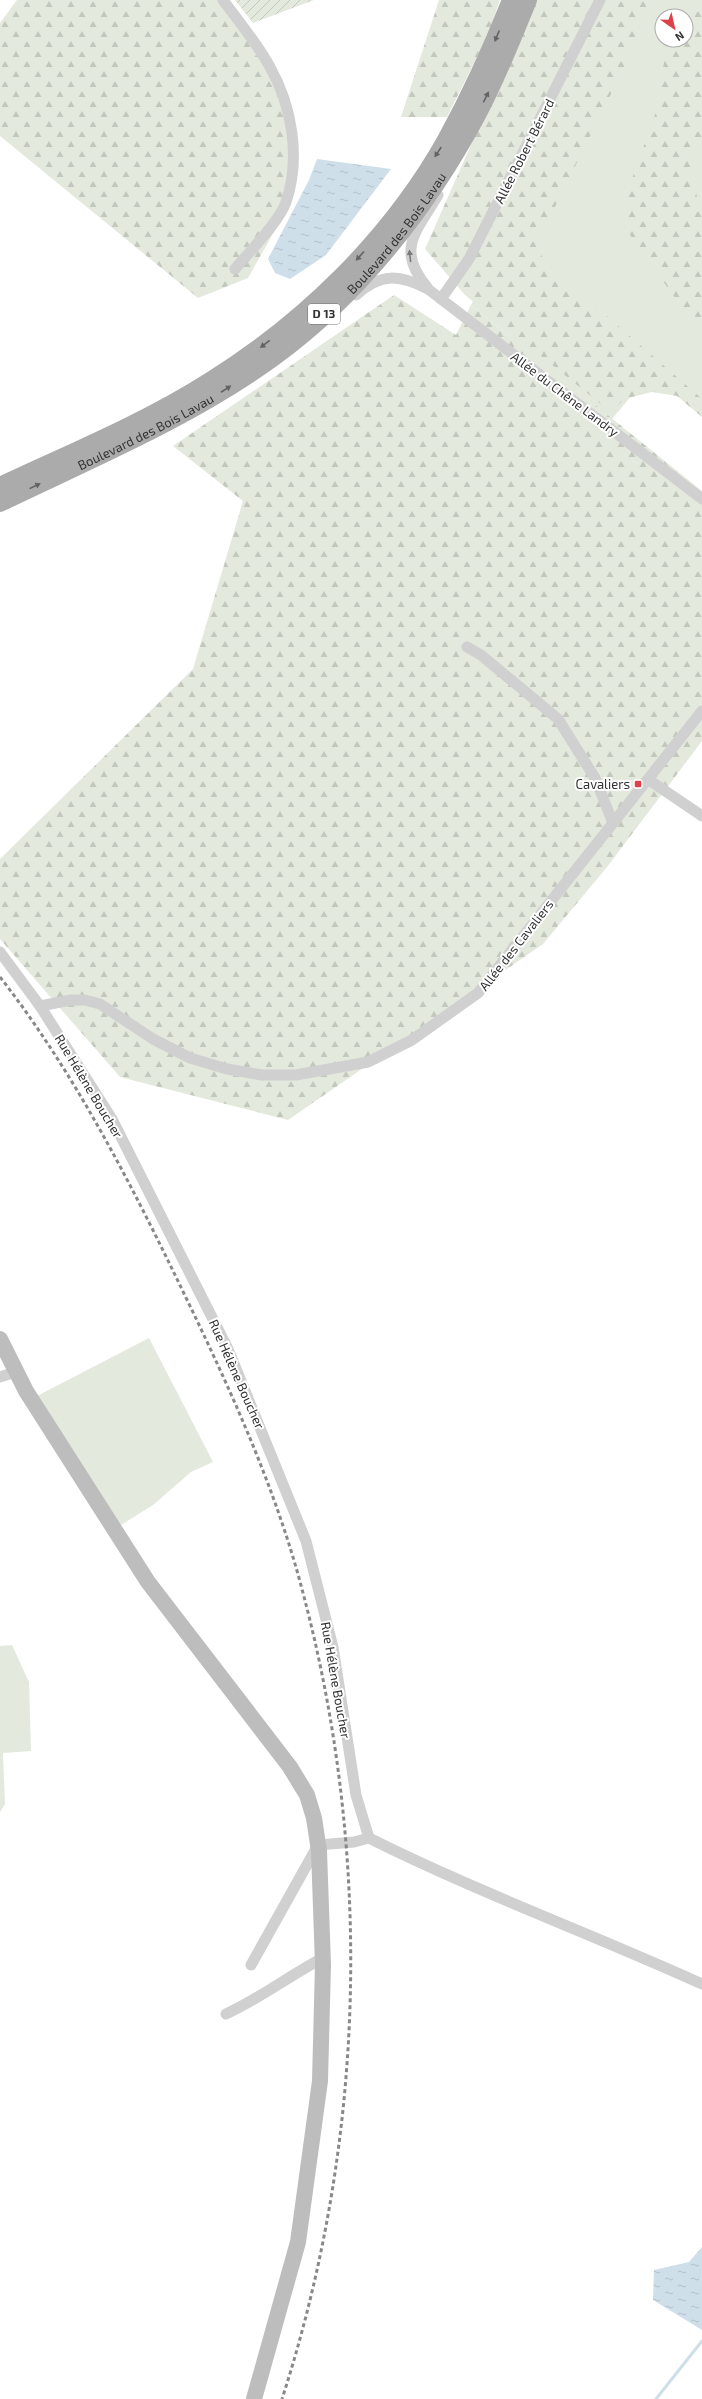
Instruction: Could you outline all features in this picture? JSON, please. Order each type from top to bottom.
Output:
[{"type":"main road","name":"Boulevard des Bois Lavau","points":[[0,486],[152,414],[209,382],[264,346],[347,271],[392,218],[445,141],[474,87],[511,0]]},
{"type":"main road","name":"Boulevard des Bois Lavau","points":[[0,503],[189,411],[257,368],[296,340],[341,298],[407,226],[451,159],[477,115],[528,0]]},
{"type":"street","points":[[223,0],[248,32],[271,67],[284,100],[292,130],[294,164],[286,202],[267,230],[235,269]]},
{"type":"street","name":"Allée Robert Bérard","points":[[441,299],[469,260],[600,0]]},
{"type":"street","name":"Allée du Chêne Landry","points":[[477,115],[469,140],[410,246],[412,268],[428,289],[702,499]]},
{"type":"street","name":"Allée du Chêne Landry","points":[[296,340],[318,328],[364,288],[384,278],[397,277],[428,289]]},
{"type":"street","points":[[467,647],[481,655],[558,719],[596,778],[613,823]]},
{"type":"street","name":"Allée des Cavaliers","points":[[40,1006],[71,1000],[85,1000],[100,1004],[153,1039],[190,1058],[227,1069],[262,1075],[296,1075],[368,1062],[412,1040],[478,993],[702,711]]},
{"type":"street","points":[[647,781],[652,782],[702,816]]},
{"type":"street","name":"Rue Hélène Boucher","points":[[0,952],[40,1006],[112,1119],[228,1349],[306,1541],[333,1647],[356,1796],[368,1838]]},
{"type":"street","points":[[0,1339],[15,1372],[26,1391],[148,1582],[290,1767],[307,1795],[314,1818],[318,1845],[323,1958],[320,2081],[298,2242],[254,2399]]},
{"type":"street","points":[[0,1377],[15,1372]]},
{"type":"street","points":[[318,1845],[354,1842],[368,1838],[410,1859],[621,1947],[702,1984]]},
{"type":"street","points":[[251,1965],[318,1845]]},
{"type":"street","points":[[226,2014],[252,2002],[294,1973],[323,1958]]},
{"type":"green space","points":[[17,0],[218,0],[244,34],[283,94],[299,158],[275,230],[248,278],[198,298],[0,136],[0,23]]},
{"type":"green space","points":[[235,0],[314,0],[253,23]]},
{"type":"green space","points":[[439,0],[500,0],[487,37],[447,117],[401,117]]},
{"type":"green space","points":[[535,0],[649,0],[622,72],[538,241],[543,260],[702,399],[702,417],[677,396],[652,392],[624,399],[612,413],[465,295],[425,249]]},
{"type":"green space","points":[[631,0],[702,0],[702,409],[653,370],[612,419],[471,305]]},
{"type":"green space","points":[[693,0],[702,0],[702,140],[690,163],[697,197],[702,205],[702,325],[680,305],[630,235],[625,198],[656,112],[664,62],[675,48],[694,48],[694,8],[691,8]]},
{"type":"green space","points":[[394,295],[456,335],[471,305],[702,491],[702,741],[607,867],[543,944],[288,1120],[120,1077],[0,939],[0,859],[193,669],[243,501],[173,446]]},
{"type":"green space","points":[[149,1338],[213,1462],[191,1472],[153,1505],[121,1525],[37,1396]]},
{"type":"green space","points":[[12,1645],[29,1682],[31,1751],[3,1753],[5,1804],[0,1812],[0,1646]]},
{"type":"water","points":[[317,159],[391,169],[326,255],[290,279],[275,273],[268,259],[309,180]]},
{"type":"water","points":[[702,2247],[702,2330],[653,2300],[654,2270],[689,2262]]},
{"type":"waterway","points":[[656,2399],[702,2341]]},
{"type":"railway","points":[[0,977],[50,1048],[96,1122],[157,1238],[230,1393],[263,1472],[292,1552],[326,1693],[341,1794],[349,1895],[350,1998],[344,2099],[331,2200],[310,2301],[282,2399]]},
{"type":"place","name":"Cavaliers","points":[[638,784]]}]
